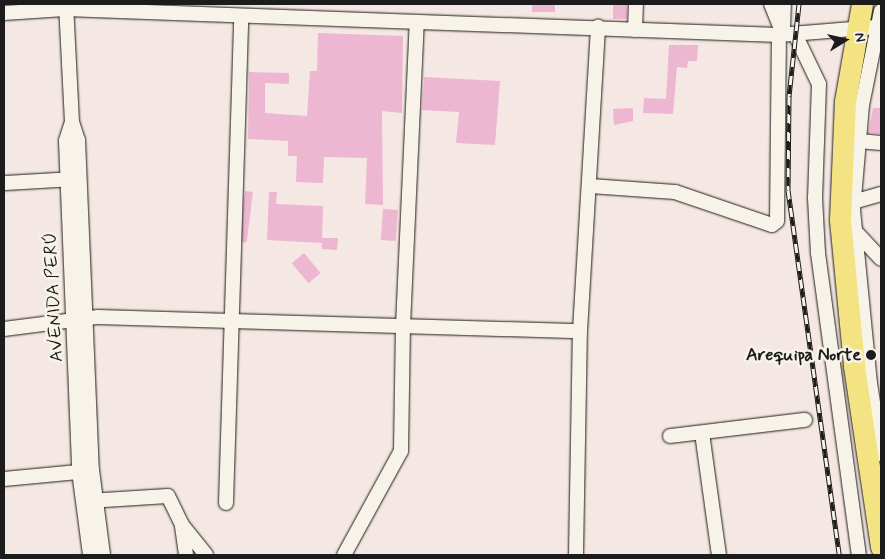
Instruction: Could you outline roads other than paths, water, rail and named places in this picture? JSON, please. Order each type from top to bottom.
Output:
[{"type":"highway","points":[[862,4],[867,27],[845,101],[846,202],[854,366],[865,446],[877,478],[881,539]]},
{"type":"street","points":[[635,30],[636,4]]},
{"type":"street","points":[[771,4],[786,34],[819,84],[815,198],[818,253],[859,555]]},
{"type":"street","points":[[590,186],[675,192],[772,225],[777,221],[786,34],[784,4]]},
{"type":"street","points":[[4,14],[58,5],[241,16],[635,30],[786,34],[867,27]]},
{"type":"street","name":"AVENIDA PERÚ","points":[[58,5],[72,122],[78,140],[74,179],[85,471],[90,501]]},
{"type":"street","points":[[881,11],[867,27],[859,141],[846,202],[855,230],[870,383],[881,454]]},
{"type":"street","points":[[226,503],[241,16]]},
{"type":"street","points":[[344,555],[401,451],[403,326],[417,22]]},
{"type":"street","points":[[576,555],[580,331],[598,28]]},
{"type":"street","points":[[859,141],[881,143]]},
{"type":"street","points":[[4,183],[74,179]]},
{"type":"street","points":[[846,202],[881,194]]},
{"type":"street","points":[[855,230],[881,259]]},
{"type":"street","points":[[4,329],[80,321],[98,317],[231,319],[580,331]]},
{"type":"street","points":[[670,436],[805,420]]},
{"type":"street","points":[[702,433],[719,555]]},
{"type":"street","points":[[4,479],[85,471]]},
{"type":"street","points":[[90,501],[168,496],[180,515],[186,555]]},
{"type":"street","points":[[90,501],[90,555]]},
{"type":"street","points":[[90,501],[103,555]]},
{"type":"street","points":[[182,525],[206,555]]},
{"type":"railway","points":[[799,4],[789,96],[788,190],[839,555]]},
{"type":"place","name":"Arequipa Norte","points":[[871,355]]}]
